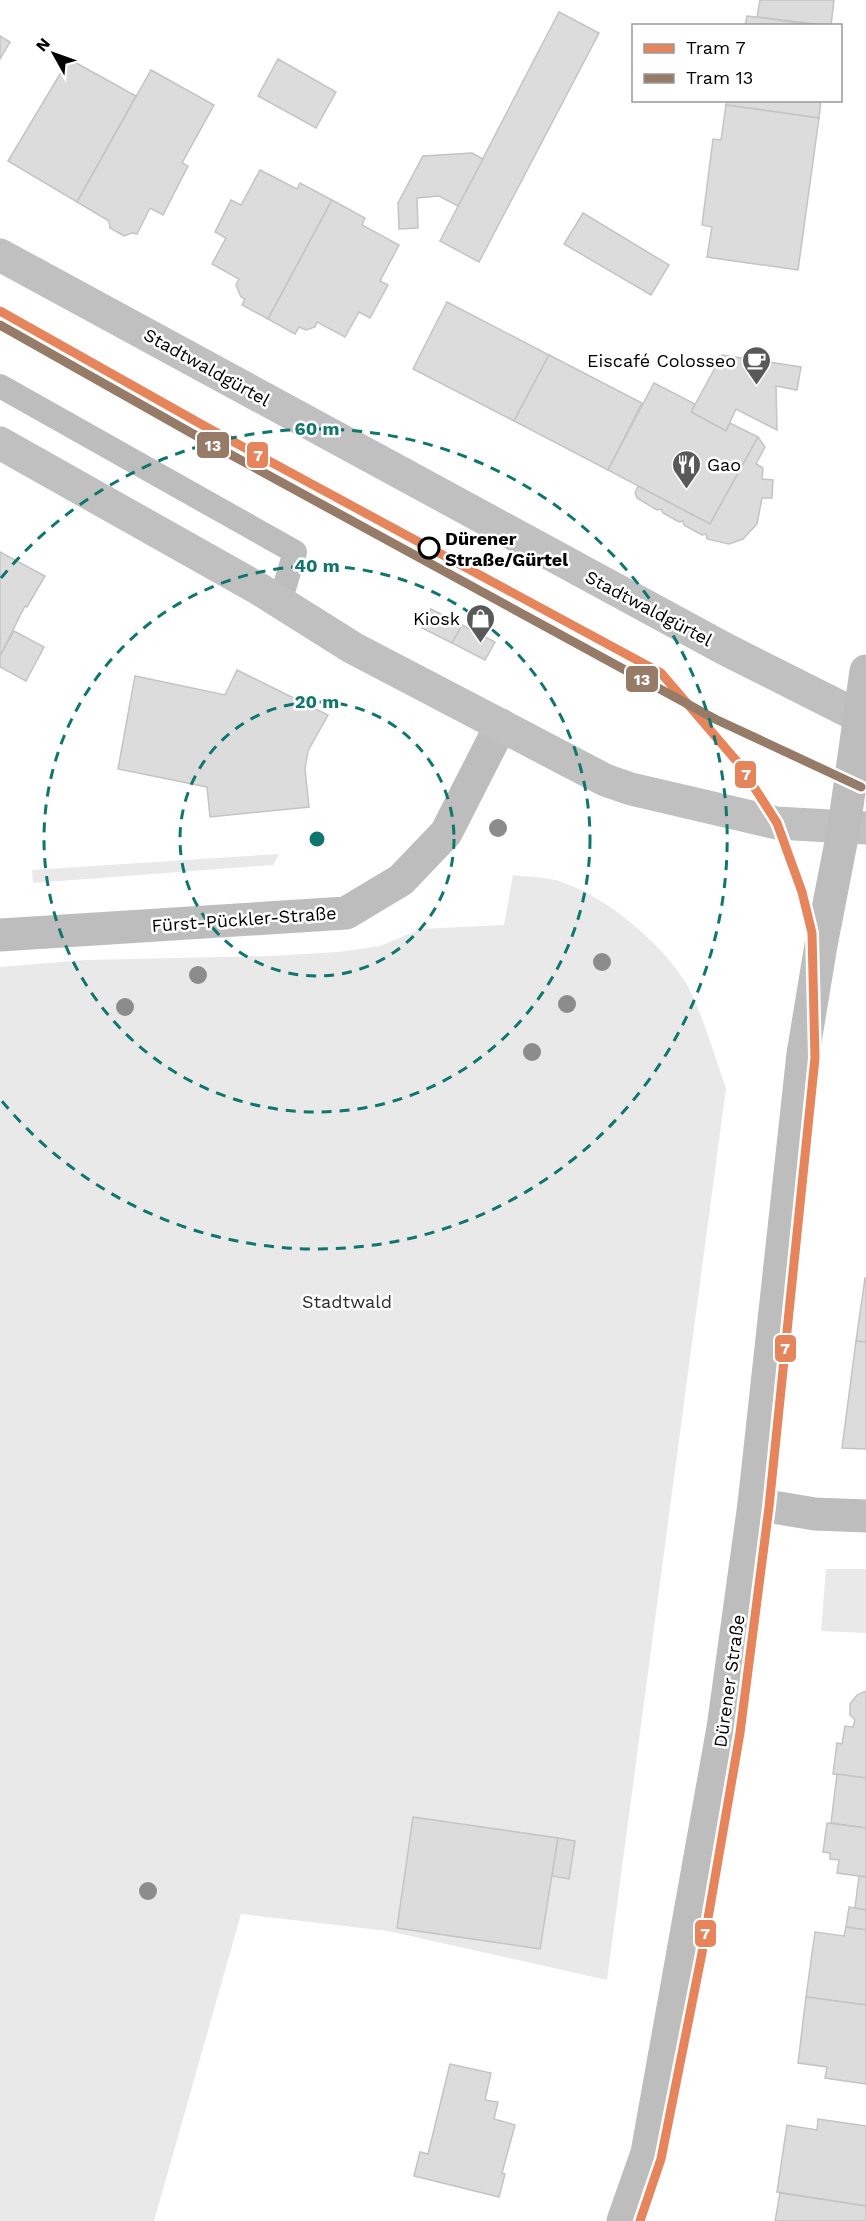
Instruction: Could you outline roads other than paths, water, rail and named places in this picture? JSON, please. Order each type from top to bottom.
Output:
[{"type":"main road","name":"Stadtwaldgürtel","points":[[0,255],[725,649],[862,719]]},
{"type":"main road","points":[[0,443],[280,602],[353,648],[605,780],[631,789],[777,824],[855,828]]},
{"type":"main road","name":"Dürener Straße","points":[[623,2221],[647,2153],[723,1728],[754,1504],[803,1054],[820,945],[855,828],[866,671]]},
{"type":"main road","name":"Fürst-Pückler-Straße","points":[[0,935],[346,913],[401,880],[446,833],[501,725]]},
{"type":"main road","points":[[754,1504],[815,1514],[866,1516]]},
{"type":"lane","points":[[0,386],[295,552],[280,602]]},
{"type":"tram line","name":"7","points":[[0,311],[208,428],[661,673],[740,765],[777,823],[802,892],[812,933],[815,1058],[769,1507],[740,1733],[702,1953],[661,2159],[640,2221]]},
{"type":"tram line","name":"13","points":[[0,325],[202,439],[715,719],[861,787]]},
{"type":"place","name":"Eiscafé Colosseo","points":[[757,386]]},
{"type":"place","name":"Gao","points":[[686,490]]},
{"type":"place","name":"Dürener Straße/Gürtel","points":[[429,548]]},
{"type":"place","name":"Kiosk","points":[[481,644]]},
{"type":"park label","name":"Stadtwald","points":[[347,1301]]}]
